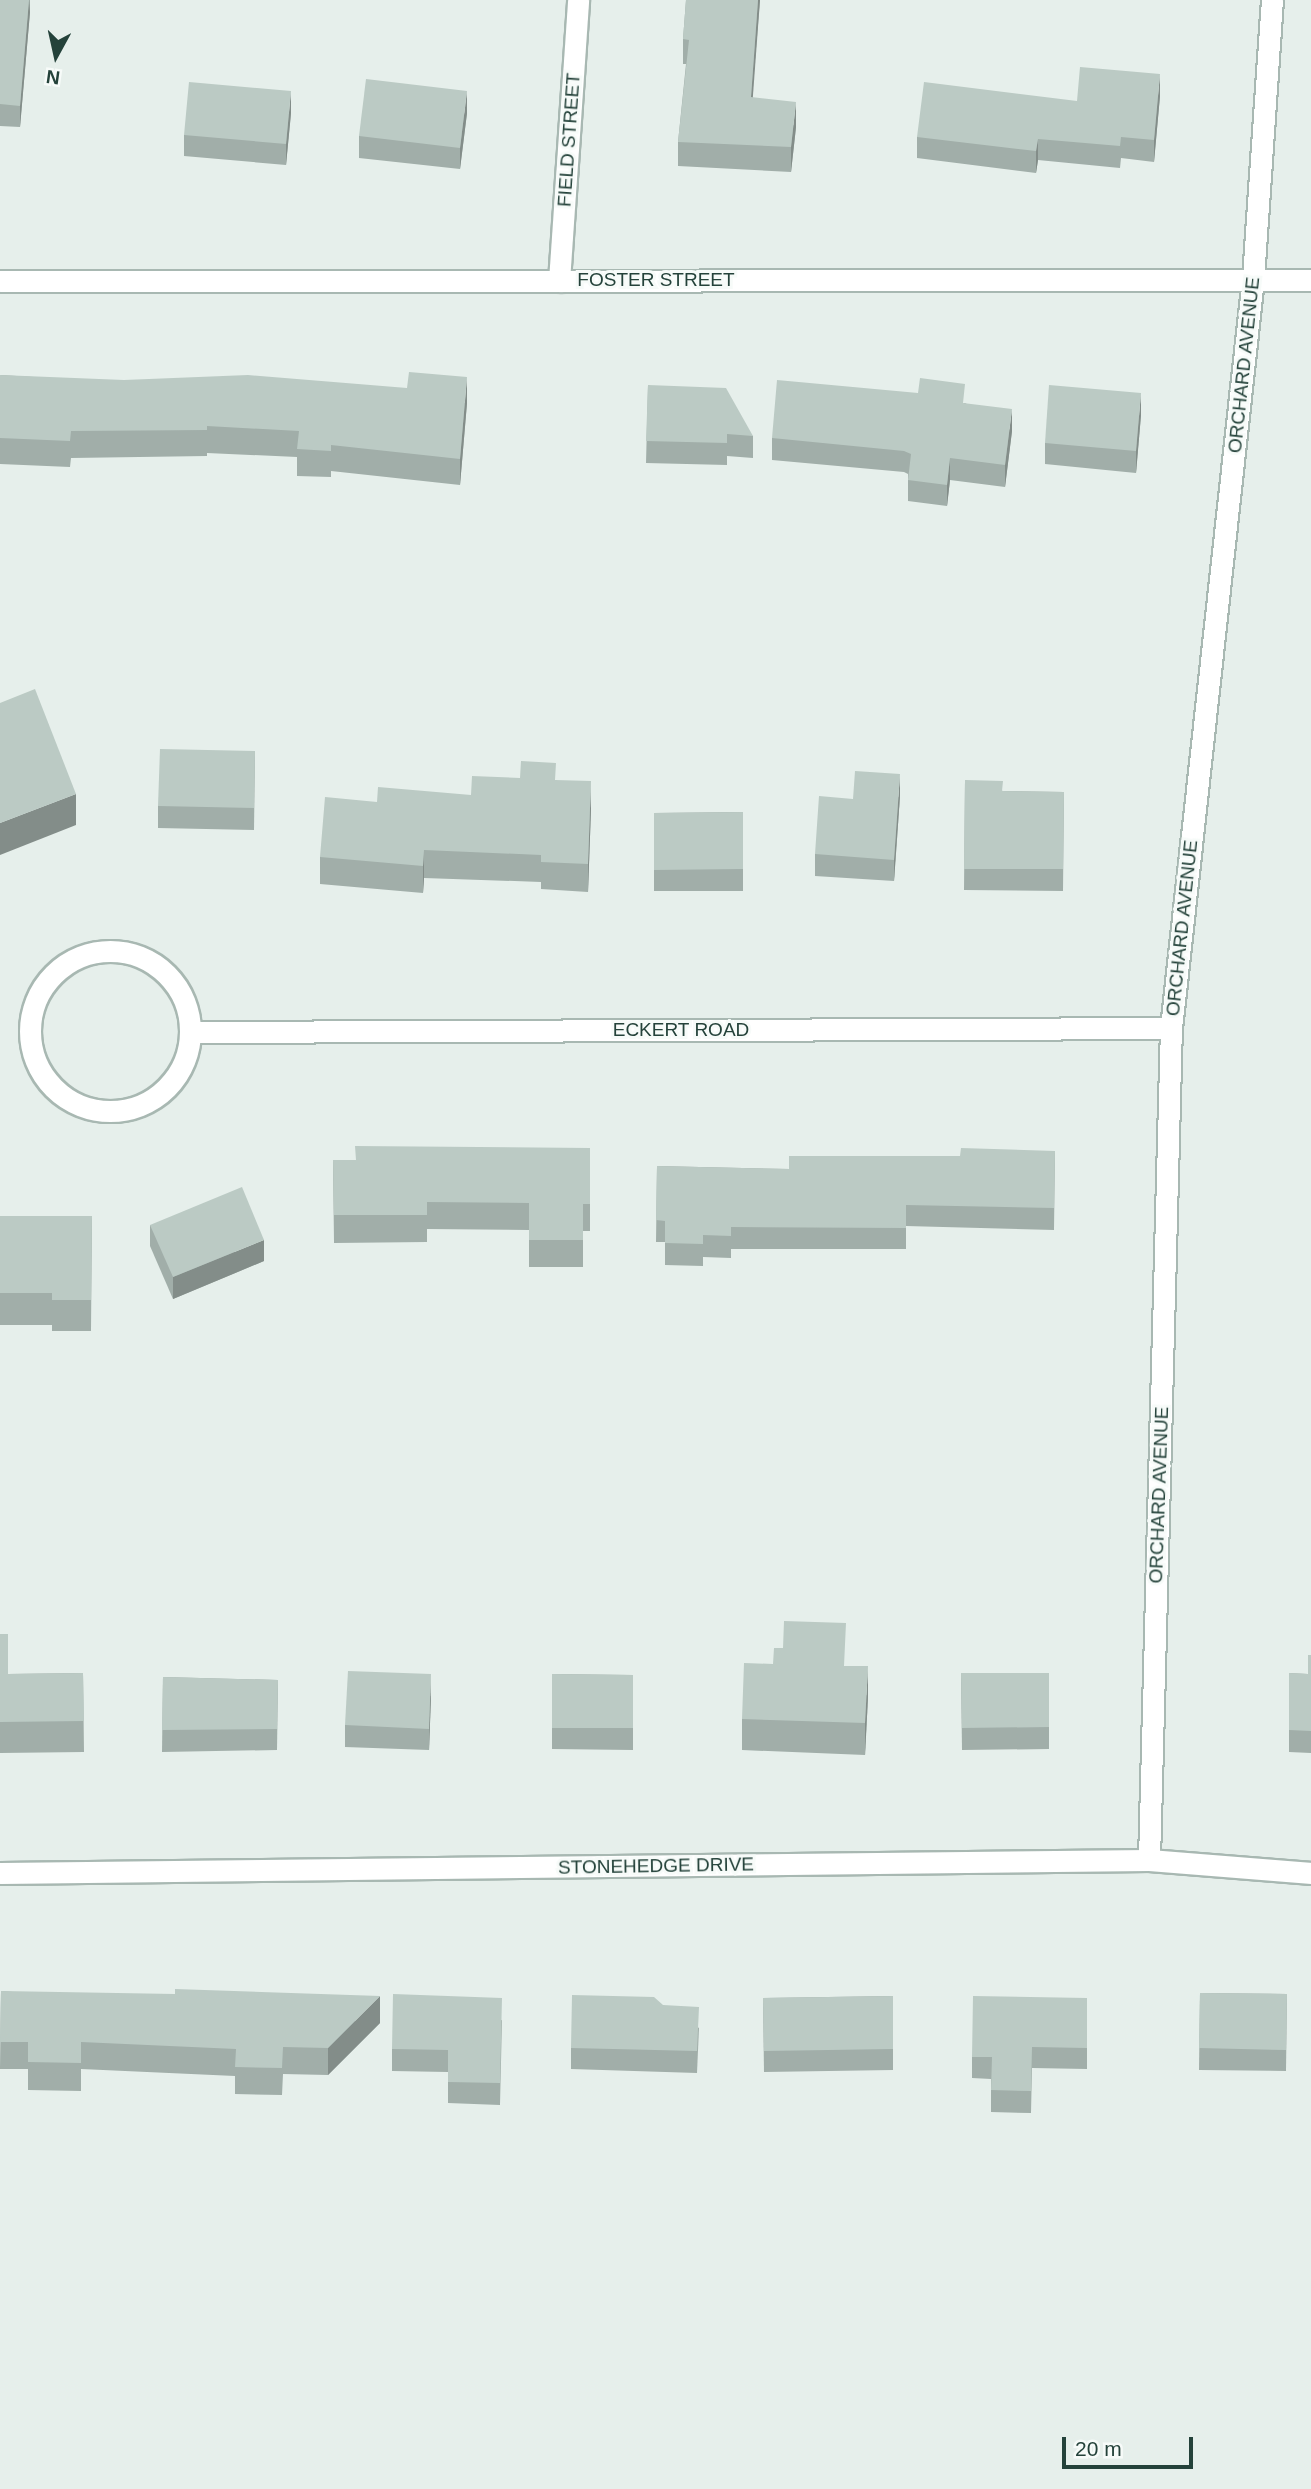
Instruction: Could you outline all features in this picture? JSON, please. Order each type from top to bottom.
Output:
[{"type":"street","name":"FIELD STREET","points":[[559,281],[578,0]]},
{"type":"street","name":"ORCHARD AVENUE","points":[[1149,1860],[1171,1028],[1253,278],[1272,0]]},
{"type":"street","name":"FOSTER STREET","points":[[0,281],[1311,280]]},
{"type":"street","points":[[107,951],[133,954],[156,965],[175,983],[187,1006],[191,1032],[186,1058],[173,1082],[153,1100],[128,1110],[101,1111],[64,1096],[38,1065],[30,1039],[32,1012],[42,988],[82,956],[107,951]]},
{"type":"street","name":"ECKERT ROAD","points":[[191,1032],[1171,1028]]},
{"type":"street","name":"STONEHEDGE DRIVE","points":[[0,1874],[1149,1860],[1311,1873]]},
{"type":"building","points":[[0,0],[29,0],[20,106],[0,104]]},
{"type":"building","points":[[686,0],[758,0],[751,97],[796,102],[791,147],[678,142],[689,40],[683,39]]},
{"type":"building","points":[[1080,67],[1160,74],[1154,140],[1121,137],[1120,146],[1038,139],[1036,151],[917,137],[924,82],[1077,101]]},
{"type":"building","points":[[366,79],[467,91],[460,148],[359,136]]},
{"type":"building","points":[[189,82],[291,91],[286,144],[184,135]]},
{"type":"building","points":[[409,372],[467,377],[460,459],[331,445],[331,451],[297,449],[299,431],[207,426],[207,430],[71,431],[70,441],[0,438],[0,375],[124,380],[248,375],[407,388]]},
{"type":"building","points":[[920,378],[965,384],[963,403],[1012,409],[1005,465],[950,458],[947,485],[908,480],[911,454],[904,451],[772,438],[777,380],[918,393]]},
{"type":"building","points":[[648,385],[726,388],[753,436],[727,434],[727,443],[646,441]]},
{"type":"building","points":[[1049,385],[1141,393],[1136,451],[1045,443]]},
{"type":"building","points":[[35,689],[76,794],[0,823],[0,703]]},
{"type":"building","points":[[160,749],[255,751],[254,808],[158,806]]},
{"type":"building","points":[[521,761],[556,763],[555,780],[591,781],[588,864],[541,862],[541,855],[424,850],[423,866],[320,857],[325,797],[377,802],[378,787],[471,795],[472,776],[520,778]]},
{"type":"building","points":[[855,771],[900,774],[894,860],[815,854],[819,796],[853,799]]},
{"type":"building","points":[[965,780],[1003,781],[1002,791],[1064,792],[1063,869],[964,869]]},
{"type":"building","points":[[743,812],[743,869],[654,870],[654,813]]},
{"type":"building","points":[[355,1146],[590,1148],[590,1204],[583,1204],[583,1240],[529,1240],[529,1203],[427,1202],[427,1215],[334,1215],[333,1160],[356,1160]]},
{"type":"building","points":[[961,1148],[1055,1151],[1054,1208],[906,1205],[906,1228],[731,1227],[731,1236],[703,1235],[703,1244],[665,1243],[665,1221],[656,1220],[657,1166],[789,1169],[789,1156],[960,1156]]},
{"type":"building","points":[[242,1187],[264,1240],[173,1277],[150,1225]]},
{"type":"building","points":[[0,1216],[92,1216],[91,1300],[52,1300],[52,1293],[0,1293]]},
{"type":"building","points":[[784,1621],[846,1623],[844,1666],[868,1666],[865,1723],[742,1719],[744,1663],[773,1664],[774,1648],[783,1648]]},
{"type":"building","points":[[0,1634],[8,1634],[8,1674],[83,1673],[84,1721],[0,1722]]},
{"type":"building","points":[[1308,1655],[1311,1655],[1311,1731],[1289,1730],[1289,1673],[1308,1674]]},
{"type":"building","points":[[348,1671],[431,1674],[429,1729],[345,1725]]},
{"type":"building","points":[[961,1673],[1049,1673],[1049,1727],[962,1728]]},
{"type":"building","points":[[552,1674],[633,1675],[633,1728],[552,1728]]},
{"type":"building","points":[[163,1677],[278,1680],[277,1729],[162,1730]]},
{"type":"building","points":[[175,1989],[380,1996],[328,2048],[283,2047],[282,2068],[235,2067],[236,2049],[81,2042],[81,2063],[28,2062],[28,2042],[0,2042],[1,1991],[175,1994]]},
{"type":"building","points":[[1200,1993],[1287,1994],[1286,2050],[1199,2048]]},
{"type":"building","points":[[393,1994],[502,1998],[500,2083],[448,2082],[448,2050],[392,2049]]},
{"type":"building","points":[[572,1995],[654,1997],[663,2005],[699,2007],[697,2051],[571,2048]]},
{"type":"building","points":[[893,1996],[893,2049],[764,2051],[763,1998]]},
{"type":"building","points":[[973,1996],[1087,1998],[1087,2048],[1032,2047],[1031,2091],[991,2090],[992,2057],[972,2057]]}]
